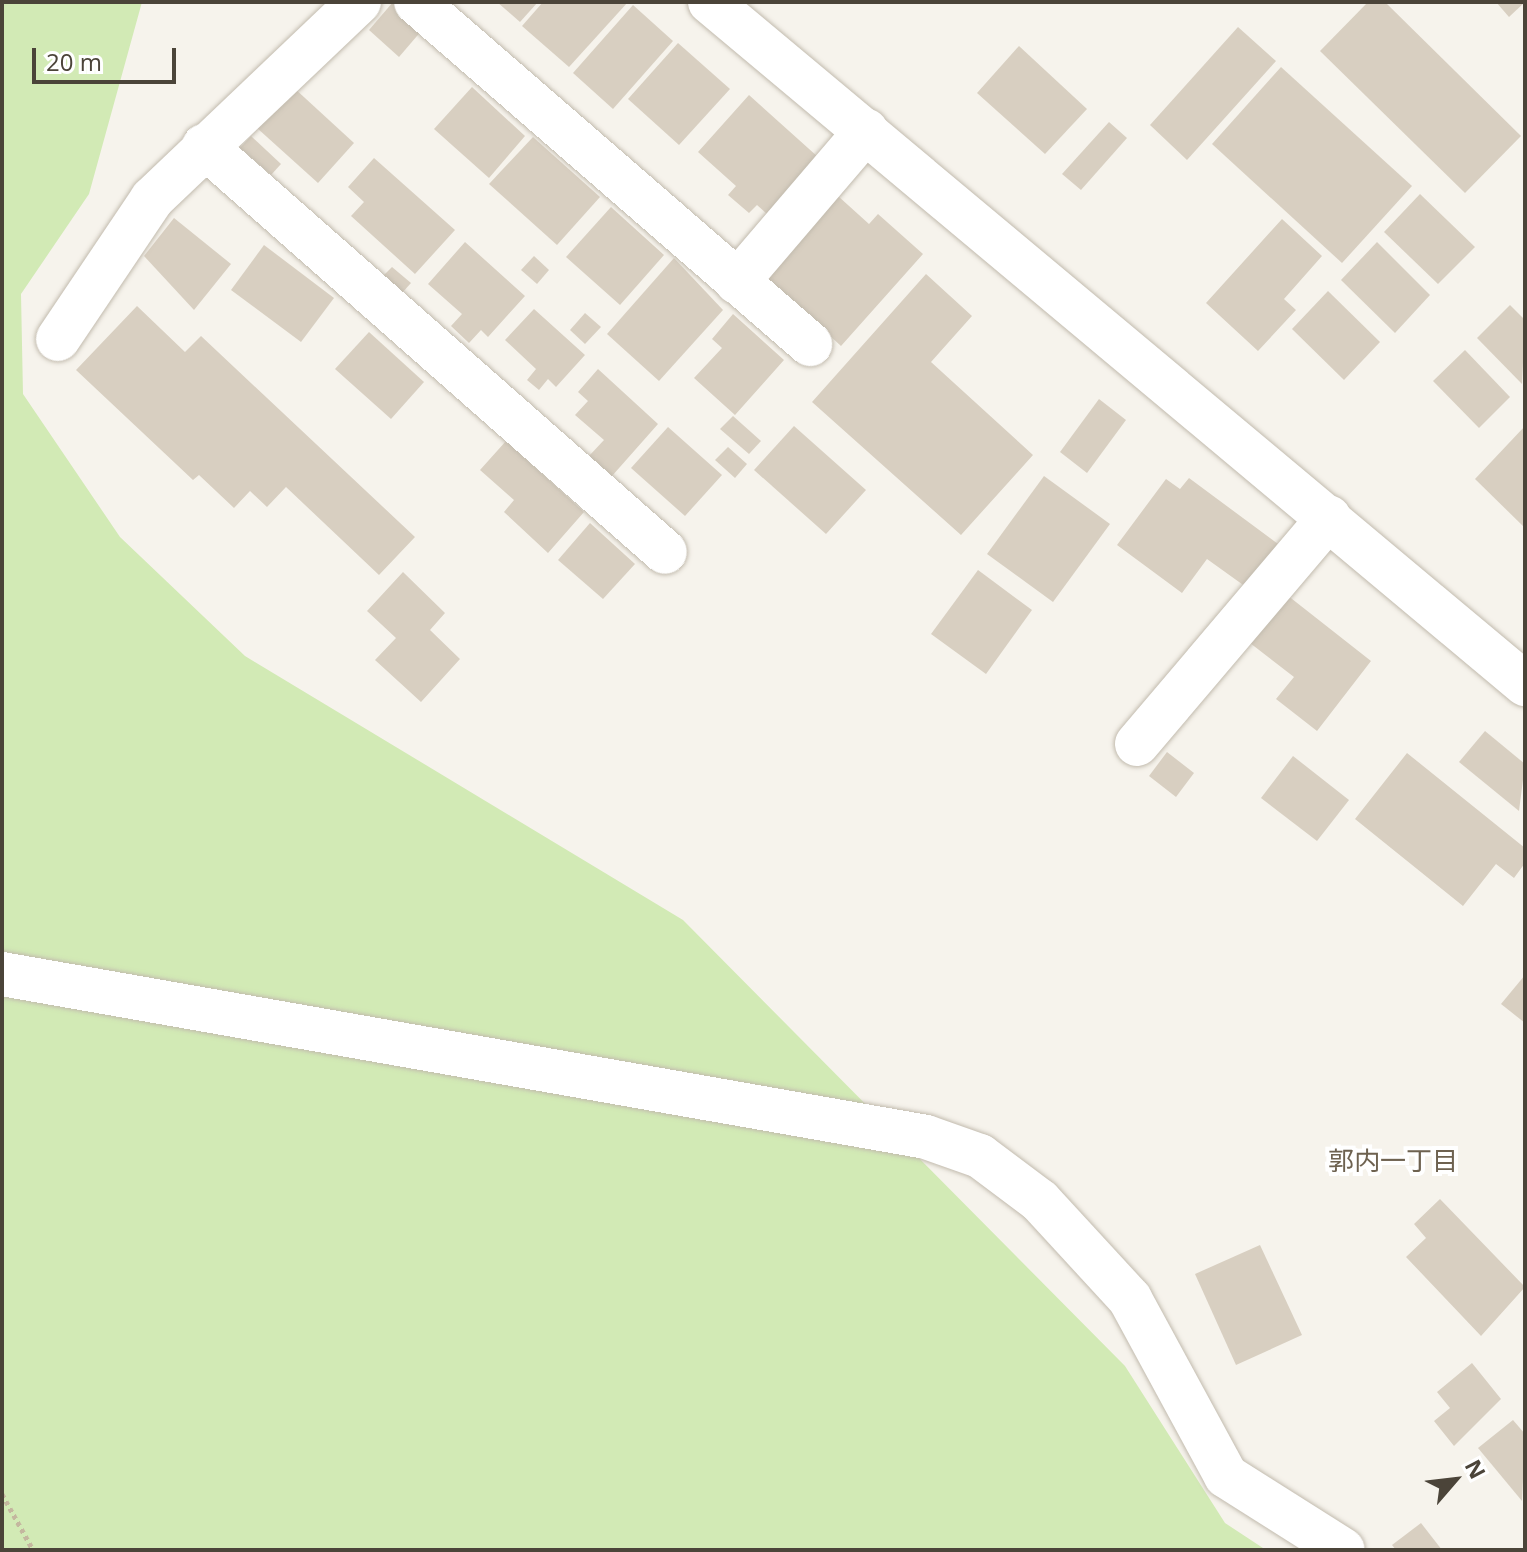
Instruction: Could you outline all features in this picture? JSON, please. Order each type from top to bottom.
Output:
[{"type":"street","points":[[58,339],[152,199],[204,146],[359,2]]},
{"type":"street","points":[[416,2],[810,344]]},
{"type":"street","points":[[710,2],[1525,684]]},
{"type":"street","points":[[737,282],[866,131]]},
{"type":"street","points":[[204,146],[665,552]]},
{"type":"street","points":[[1137,744],[1329,518]]},
{"type":"street","points":[[2,974],[926,1137],[980,1156],[1040,1201],[1130,1299],[1226,1476],[1343,1550]]},
{"type":"path","points":[[2,1494],[33,1550]]},
{"type":"green space","points":[[2,2],[142,2],[89,194],[21,294],[23,394],[120,537],[245,656],[683,920],[1125,1366],[1225,1523],[1266,1550],[2,1550]]},
{"type":"building","points":[[393,2],[423,29],[399,57],[369,30]]},
{"type":"building","points":[[497,2],[538,2],[520,22]]},
{"type":"building","points":[[543,2],[628,2],[569,67],[522,26]]},
{"type":"building","points":[[1368,2],[1385,2],[1521,136],[1465,193],[1320,51]]},
{"type":"building","points":[[1496,2],[1525,2],[1509,17]]},
{"type":"building","points":[[633,5],[673,41],[613,109],[573,73]]},
{"type":"building","points":[[1238,27],[1276,61],[1187,160],[1150,125]]},
{"type":"building","points":[[678,43],[730,89],[679,145],[628,99]]},
{"type":"building","points":[[1019,46],[1087,109],[1045,154],[977,93]]},
{"type":"building","points":[[1281,67],[1412,186],[1342,263],[1212,144]]},
{"type":"building","points":[[293,87],[354,143],[318,183],[257,128]]},
{"type":"building","points":[[472,87],[525,136],[489,178],[434,129]]},
{"type":"building","points":[[749,95],[818,157],[767,214],[757,205],[749,213],[728,195],[736,186],[698,152]]},
{"type":"building","points":[[1109,122],[1127,138],[1081,190],[1062,174]]},
{"type":"building","points":[[251,136],[281,164],[271,175],[240,148]]},
{"type":"building","points":[[533,137],[600,197],[557,245],[489,184]]},
{"type":"building","points":[[374,158],[455,230],[415,274],[351,216],[364,202],[348,187]]},
{"type":"building","points":[[1420,194],[1475,247],[1438,284],[1384,232]]},
{"type":"building","points":[[838,196],[869,224],[878,214],[923,254],[841,346],[766,277]]},
{"type":"building","points":[[611,207],[664,255],[620,305],[566,257]]},
{"type":"building","points":[[174,218],[231,264],[194,310],[144,256]]},
{"type":"building","points":[[1282,219],[1322,256],[1284,299],[1296,310],[1258,351],[1206,303]]},
{"type":"building","points":[[465,242],[525,296],[488,337],[481,330],[469,343],[451,326],[462,314],[428,284]]},
{"type":"building","points":[[1377,242],[1430,295],[1395,333],[1341,280]]},
{"type":"building","points":[[264,245],[334,298],[301,342],[231,290]]},
{"type":"building","points":[[534,256],[549,270],[537,284],[521,270]]},
{"type":"building","points":[[674,258],[723,310],[659,381],[607,334]]},
{"type":"building","points":[[392,267],[411,283],[402,293],[383,276]]},
{"type":"building","points":[[926,274],[972,316],[931,362],[1033,455],[961,535],[812,402]]},
{"type":"building","points":[[1328,291],[1380,342],[1344,380],[1292,329]]},
{"type":"building","points":[[1510,305],[1525,320],[1522,384],[1477,338]]},
{"type":"building","points":[[137,306],[185,352],[201,336],[415,537],[379,575],[286,487],[267,507],[250,491],[234,508],[199,475],[193,480],[76,370]]},
{"type":"building","points":[[534,309],[585,355],[556,387],[548,379],[539,390],[527,380],[536,369],[505,340]]},
{"type":"building","points":[[585,313],[601,327],[585,344],[570,330]]},
{"type":"building","points":[[733,314],[784,360],[735,415],[694,378],[722,348],[712,339]]},
{"type":"building","points":[[369,332],[424,382],[391,419],[335,369]]},
{"type":"building","points":[[1465,350],[1510,397],[1479,428],[1433,381]]},
{"type":"building","points":[[598,369],[658,424],[612,476],[589,456],[604,440],[575,415],[588,401],[578,392]]},
{"type":"building","points":[[1099,399],[1126,420],[1087,473],[1060,452]]},
{"type":"building","points":[[733,416],[761,441],[749,454],[720,429]]},
{"type":"building","points":[[794,426],[866,490],[826,534],[754,470]]},
{"type":"building","points":[[1525,426],[1525,528],[1475,479]]},
{"type":"building","points":[[668,427],[722,475],[685,516],[631,468]]},
{"type":"building","points":[[506,441],[584,512],[548,553],[504,512],[514,500],[480,470]]},
{"type":"building","points":[[728,447],[747,464],[735,478],[715,460]]},
{"type":"building","points":[[1044,476],[1110,524],[1053,602],[987,554]]},
{"type":"building","points":[[1189,478],[1278,544],[1246,587],[1207,559],[1182,593],[1117,545],[1166,479],[1180,489]]},
{"type":"building","points":[[590,523],[635,564],[603,599],[558,560]]},
{"type":"building","points":[[978,570],[1032,610],[986,674],[931,634]]},
{"type":"building","points":[[403,572],[445,613],[430,630],[460,659],[421,702],[375,660],[396,638],[367,611]]},
{"type":"building","points":[[1287,595],[1371,661],[1317,731],[1276,699],[1294,677],[1250,643]]},
{"type":"building","points":[[1485,731],[1525,764],[1519,811],[1459,762]]},
{"type":"building","points":[[1167,752],[1194,773],[1176,797],[1149,776]]},
{"type":"building","points":[[1407,753],[1525,848],[1525,863],[1514,878],[1496,864],[1463,906],[1355,819]]},
{"type":"building","points":[[1293,756],[1349,800],[1317,841],[1261,798]]},
{"type":"building","points":[[1525,975],[1525,1023],[1501,1004]]},
{"type":"building","points":[[1440,1199],[1525,1287],[1481,1336],[1406,1257],[1426,1238],[1414,1224]]},
{"type":"building","points":[[1260,1245],[1302,1335],[1236,1365],[1195,1274]]},
{"type":"building","points":[[1472,1363],[1501,1399],[1454,1446],[1434,1421],[1450,1408],[1437,1392]]},
{"type":"building","points":[[1513,1420],[1525,1434],[1522,1501],[1478,1448]]},
{"type":"building","points":[[1421,1523],[1442,1550],[1396,1550],[1392,1545]]},
{"type":"district","name":"郭内一丁目","points":[[1393,1161]]}]
